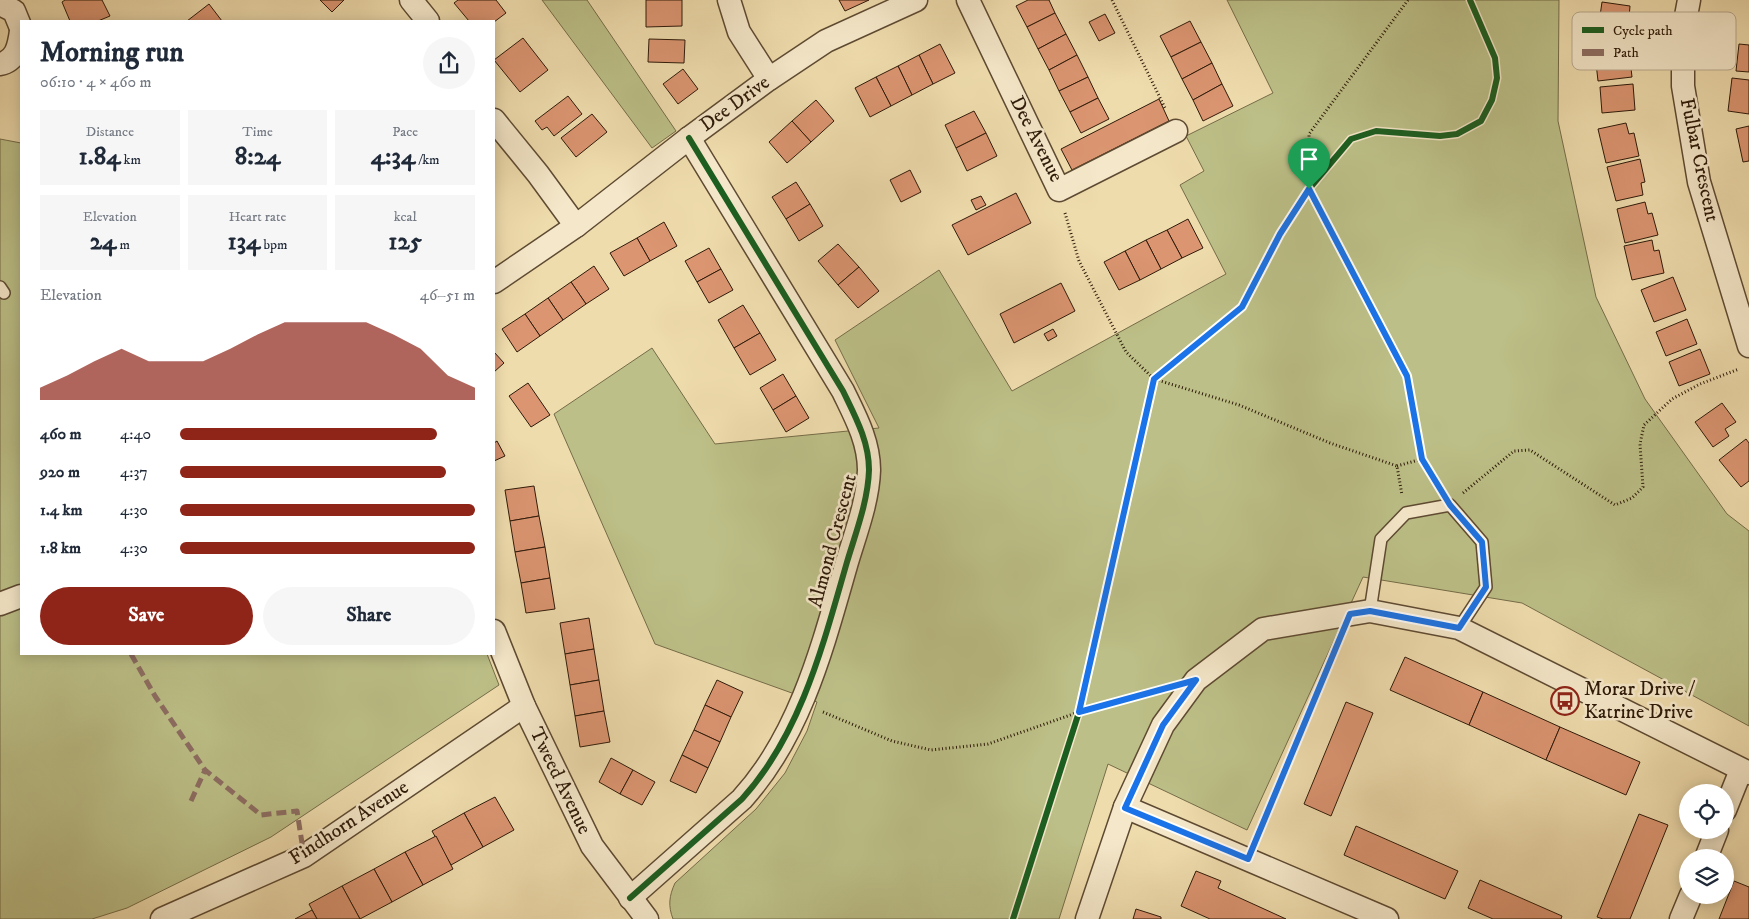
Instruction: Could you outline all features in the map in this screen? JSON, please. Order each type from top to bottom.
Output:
[{"type":"street","points":[[411,0],[427,20]]},
{"type":"street","points":[[729,0],[739,32],[769,79]]},
{"type":"street","name":"Dee Drive","points":[[495,281],[576,226],[688,138],[769,79],[826,41],[916,0]]},
{"type":"street","name":"Dee Avenue","points":[[968,0],[1059,190],[1176,131]]},
{"type":"street","points":[[0,4],[14,11],[20,27]]},
{"type":"street","points":[[0,64],[7,63],[18,49],[20,36]]},
{"type":"street","name":"Fulbar Crescent","points":[[1683,70],[1683,86],[1699,182],[1749,346]]},
{"type":"street","points":[[495,121],[538,174],[576,226]]},
{"type":"street","name":"Almond Crescent","points":[[630,898],[742,798],[758,781],[786,737],[802,703],[835,604],[866,495],[869,470],[867,451],[860,425],[843,391],[688,138]]},
{"type":"street","points":[[0,604],[20,596]]},
{"type":"street","points":[[1088,919],[1125,808],[1163,725],[1196,680],[1263,628],[1360,613],[1459,628],[1745,771],[1734,792]]},
{"type":"street","name":"Tweed Avenue","points":[[495,634],[524,706],[592,846],[647,919]]},
{"type":"street","name":"Findhorn Avenue","points":[[162,919],[304,856],[524,706]]},
{"type":"street","points":[[1125,808],[1387,919]]},
{"type":"street","points":[[1682,919],[1688,904]]},
{"type":"lane","points":[[1360,613],[1381,539],[1406,513],[1450,505],[1482,542],[1486,587],[1459,628]]},
{"type":"path","points":[[1112,0],[1176,131]]},
{"type":"path","points":[[1408,0],[1309,134],[1309,189],[1407,376],[1422,459],[1450,505],[1514,451],[1530,450],[1615,505],[1632,498],[1643,487],[1640,444],[1644,425],[1672,399],[1700,384],[1741,368]]},
{"type":"path","points":[[1304,197],[1314,183]]},
{"type":"path","points":[[1059,190],[1078,262],[1126,352],[1154,379],[1240,405],[1330,443],[1397,466],[1422,459]]},
{"type":"path","points":[[1152,388],[1154,379],[1161,373]]},
{"type":"path","points":[[1397,466],[1406,513]]},
{"type":"path","points":[[1248,859],[1360,613]]},
{"type":"path","points":[[802,703],[892,741],[931,750],[988,744],[1079,712],[1196,680]]},
{"type":"path","points":[[1076,721],[1082,702]]},
{"type":"green space","points":[[542,0],[587,0],[676,131],[652,148]]},
{"type":"green space","points":[[1227,0],[1559,0],[1558,121],[1596,297],[1645,399],[1727,514],[1749,531],[1749,726],[1522,603],[1363,577],[1247,830],[1108,764],[1059,919],[673,919],[670,901],[675,883],[756,809],[785,773],[807,731],[817,702],[655,644],[554,414],[652,348],[715,444],[879,428],[835,340],[939,270],[1012,391],[1226,274],[1180,185],[1204,171],[1186,136],[1273,93]]},
{"type":"green space","points":[[0,139],[20,143],[20,655],[487,655],[499,685],[271,837],[127,908],[92,919],[0,919]]},
{"type":"building","points":[[65,0],[102,0],[110,16],[100,20],[70,20],[62,2]]},
{"type":"building","points":[[320,0],[344,0],[332,12]]},
{"type":"building","points":[[458,0],[496,0],[506,13],[495,21],[468,20],[454,3]]},
{"type":"building","points":[[646,0],[682,0],[682,26],[646,27]]},
{"type":"building","points":[[839,0],[869,0],[845,11]]},
{"type":"building","points":[[1028,0],[1049,0],[1055,13],[1027,27],[1016,6]]},
{"type":"building","points":[[1602,2],[1630,6],[1630,12],[1601,12]]},
{"type":"building","points":[[209,4],[221,20],[188,20]]},
{"type":"building","points":[[1055,13],[1066,34],[1038,49],[1027,27]]},
{"type":"building","points":[[1105,14],[1115,33],[1099,41],[1089,22]]},
{"type":"building","points":[[1190,21],[1201,42],[1171,57],[1160,36]]},
{"type":"building","points":[[1066,34],[1077,55],[1049,70],[1038,49]]},
{"type":"building","points":[[523,38],[548,70],[520,92],[495,59]]},
{"type":"building","points":[[649,39],[685,40],[684,63],[648,62]]},
{"type":"building","points":[[1201,42],[1212,63],[1182,79],[1171,57]]},
{"type":"building","points":[[940,44],[955,73],[933,84],[919,55]]},
{"type":"building","points":[[1739,44],[1749,45],[1749,72],[1736,71]]},
{"type":"building","points":[[919,55],[933,84],[912,95],[898,66]]},
{"type":"building","points":[[1077,55],[1088,77],[1059,91],[1049,70]]},
{"type":"building","points":[[1212,63],[1222,84],[1193,100],[1182,79]]},
{"type":"building","points":[[898,66],[912,95],[891,106],[876,77]]},
{"type":"building","points":[[683,69],[698,89],[678,104],[663,84]]},
{"type":"building","points":[[1597,70],[1631,70],[1632,77],[1598,81]]},
{"type":"building","points":[[876,77],[891,106],[870,117],[855,88]]},
{"type":"building","points":[[1088,77],[1098,98],[1070,112],[1059,91]]},
{"type":"building","points":[[1732,78],[1749,80],[1749,114],[1728,111]]},
{"type":"building","points":[[1222,84],[1233,106],[1203,121],[1193,100]]},
{"type":"building","points":[[1633,84],[1635,110],[1602,113],[1600,87]]},
{"type":"building","points":[[568,96],[582,114],[554,136],[547,127],[542,130],[535,121]]},
{"type":"building","points":[[1098,98],[1109,119],[1081,133],[1070,112]]},
{"type":"building","points":[[1159,99],[1169,121],[1072,170],[1061,149]]},
{"type":"building","points":[[816,100],[834,121],[811,142],[792,121]]},
{"type":"building","points":[[974,111],[986,133],[956,148],[945,125]]},
{"type":"building","points":[[592,114],[607,132],[576,157],[561,138]]},
{"type":"building","points":[[792,121],[811,142],[787,163],[769,142]]},
{"type":"building","points":[[1626,123],[1629,134],[1634,133],[1639,156],[1606,163],[1598,129]]},
{"type":"building","points":[[1749,126],[1749,161],[1743,162],[1736,129]]},
{"type":"building","points":[[986,133],[997,156],[967,171],[956,148]]},
{"type":"building","points":[[1640,159],[1645,182],[1641,183],[1643,195],[1616,201],[1607,167]]},
{"type":"building","points":[[910,170],[921,192],[901,202],[890,180]]},
{"type":"building","points":[[796,182],[810,204],[786,219],[772,197]]},
{"type":"building","points":[[1016,193],[1031,223],[968,255],[952,225]]},
{"type":"building","points":[[981,196],[986,205],[976,210],[971,200]]},
{"type":"building","points":[[1645,202],[1648,214],[1652,213],[1658,235],[1625,243],[1617,209]]},
{"type":"building","points":[[810,204],[823,226],[799,241],[786,219]]},
{"type":"building","points":[[1188,219],[1203,248],[1182,258],[1167,230]]},
{"type":"building","points":[[664,222],[677,246],[650,261],[637,238]]},
{"type":"building","points":[[1167,230],[1182,258],[1161,269],[1146,240]]},
{"type":"building","points":[[637,238],[650,261],[624,276],[610,253]]},
{"type":"building","points":[[1146,240],[1161,269],[1140,280],[1125,251]]},
{"type":"building","points":[[1652,240],[1654,251],[1659,250],[1664,273],[1632,280],[1624,246]]},
{"type":"building","points":[[838,244],[859,267],[838,285],[818,261]]},
{"type":"building","points":[[709,248],[721,269],[697,282],[685,261]]},
{"type":"building","points":[[1125,251],[1140,280],[1119,290],[1104,262]]},
{"type":"building","points":[[594,266],[609,289],[586,304],[571,282]]},
{"type":"building","points":[[859,267],[879,291],[858,308],[838,285]]},
{"type":"building","points":[[721,269],[733,290],[709,303],[697,282]]},
{"type":"building","points":[[1673,277],[1686,310],[1654,322],[1641,290]]},
{"type":"building","points":[[571,282],[586,304],[563,320],[548,298]]},
{"type":"building","points":[[1061,283],[1075,311],[1014,343],[1000,314]]},
{"type":"building","points":[[548,298],[563,320],[540,336],[525,314]]},
{"type":"building","points":[[743,305],[760,333],[734,348],[718,320]]},
{"type":"building","points":[[525,314],[540,336],[517,352],[502,329]]},
{"type":"building","points":[[1687,319],[1697,344],[1666,356],[1656,332]]},
{"type":"building","points":[[1053,329],[1057,336],[1048,341],[1044,334]]},
{"type":"building","points":[[760,333],[776,360],[750,375],[734,348]]},
{"type":"building","points":[[1700,349],[1710,374],[1679,386],[1669,362]]},
{"type":"building","points":[[495,353],[504,363],[495,371]]},
{"type":"building","points":[[783,374],[796,396],[773,410],[760,388]]},
{"type":"building","points":[[528,383],[550,415],[531,427],[509,396]]},
{"type":"building","points":[[796,396],[809,418],[786,432],[773,410]]},
{"type":"building","points":[[1722,403],[1736,422],[1725,429],[1729,436],[1713,447],[1695,422]]},
{"type":"building","points":[[1746,439],[1749,443],[1749,481],[1741,487],[1719,460]]},
{"type":"building","points":[[497,441],[505,456],[495,461],[495,442]]},
{"type":"building","points":[[534,486],[539,516],[510,521],[505,490]]},
{"type":"building","points":[[539,516],[545,547],[515,552],[510,521]]},
{"type":"building","points":[[545,547],[550,578],[521,583],[515,552]]},
{"type":"building","points":[[550,578],[555,609],[526,613],[521,583]]},
{"type":"building","points":[[589,618],[594,649],[565,654],[560,623]]},
{"type":"building","points":[[594,649],[599,680],[570,685],[565,654]]},
{"type":"building","points":[[1405,657],[1483,692],[1469,725],[1390,690]]},
{"type":"building","points":[[599,680],[604,711],[575,716],[570,685]]},
{"type":"building","points":[[717,680],[743,692],[731,717],[705,705]]},
{"type":"building","points":[[1483,692],[1560,727],[1546,760],[1469,725]]},
{"type":"building","points":[[1346,702],[1373,713],[1331,816],[1304,804]]},
{"type":"building","points":[[705,705],[731,717],[720,742],[694,730]]},
{"type":"building","points":[[604,711],[610,742],[580,747],[575,716]]},
{"type":"building","points":[[1560,727],[1640,762],[1626,795],[1546,760]]},
{"type":"building","points":[[694,730],[720,742],[708,768],[682,755]]},
{"type":"building","points":[[682,755],[708,768],[696,793],[670,781]]},
{"type":"building","points":[[611,758],[633,770],[620,794],[599,782]]},
{"type":"building","points":[[633,770],[655,782],[642,805],[620,794]]},
{"type":"building","points":[[495,797],[514,830],[483,847],[464,813]]},
{"type":"building","points":[[464,813],[483,847],[451,865],[432,831]]},
{"type":"building","points":[[1639,814],[1668,825],[1630,919],[1603,919],[1597,917]]},
{"type":"building","points":[[1356,826],[1458,871],[1445,899],[1344,855]]},
{"type":"building","points":[[436,836],[453,869],[423,885],[405,852]]},
{"type":"building","points":[[405,852],[423,885],[392,902],[374,869]]},
{"type":"building","points":[[374,869],[392,902],[360,919],[342,886]]},
{"type":"building","points":[[1196,871],[1221,881],[1218,888],[1286,919],[1210,919],[1181,906]]},
{"type":"building","points":[[1480,880],[1562,916],[1561,919],[1493,919],[1468,908]]},
{"type":"building","points":[[1734,881],[1749,887],[1749,919],[1719,919],[1725,904],[1734,904]]},
{"type":"building","points":[[342,886],[360,919],[317,919],[309,904]]},
{"type":"building","points":[[1136,909],[1161,917],[1161,919],[1133,919]]},
{"type":"building","points":[[312,910],[317,919],[295,919]]},
{"type":"marked path","points":[[132,655],[155,696],[205,770],[261,815],[297,811],[304,856]]},
{"type":"marked path","points":[[191,801],[205,770]]},
{"type":"cycle path","points":[[1013,919],[1079,712],[1154,379],[1242,307],[1280,234],[1309,189],[1351,139],[1376,131],[1440,136],[1457,134],[1481,121],[1492,100],[1497,78],[1495,58],[1470,0]]},
{"type":"cycle path","points":[[630,898],[742,799],[762,774],[780,746],[808,687],[829,625],[861,516],[869,470],[864,439],[843,391],[689,138]]},
{"type":"place","name":"Morar Drive / Katrine Drive","points":[[1565,701]]},
{"type":"route","points":[[1309,189],[1407,376],[1422,459],[1450,505],[1482,542],[1486,587],[1459,628],[1370,611],[1350,614],[1248,859],[1125,808],[1163,725],[1196,680],[1079,712],[1154,379],[1242,307],[1280,234],[1309,189]]}]
